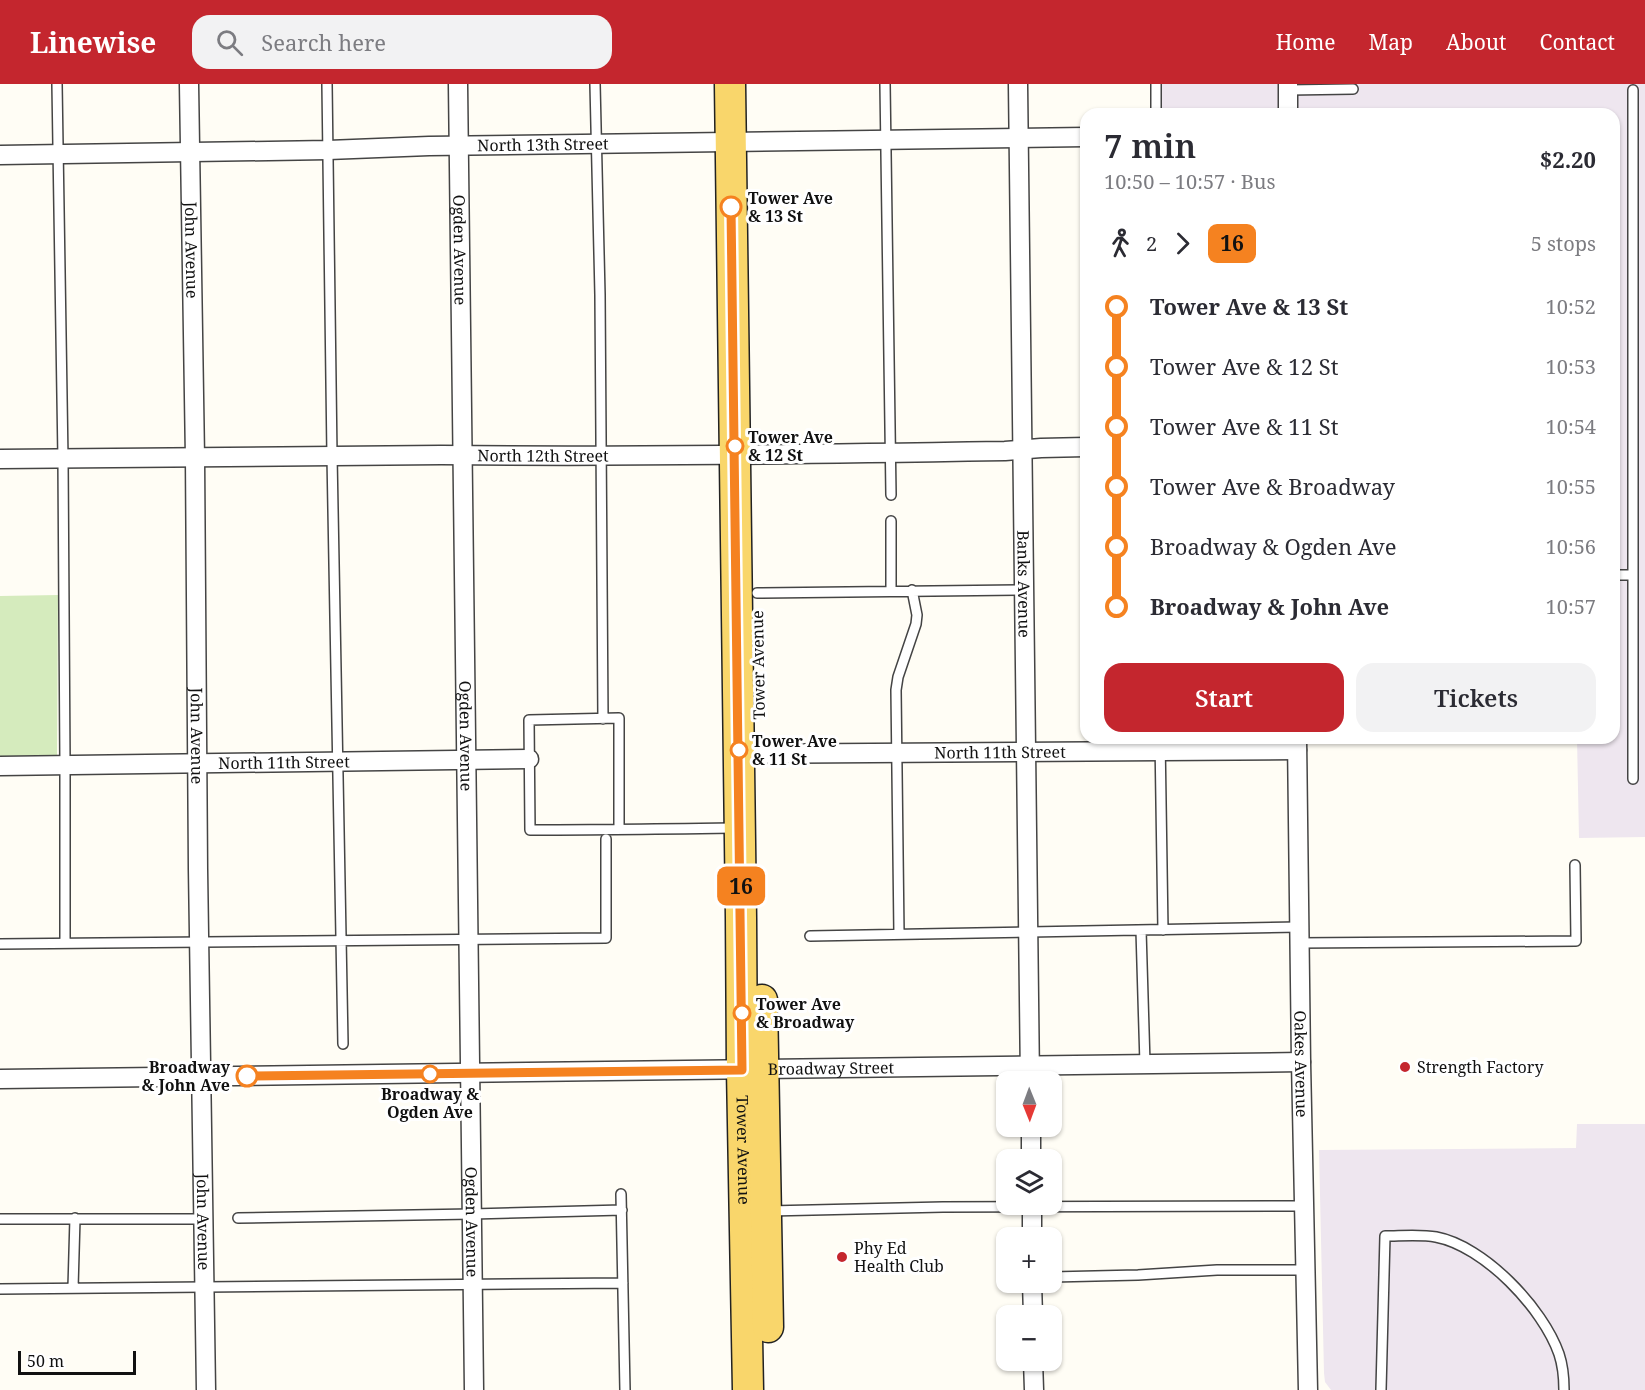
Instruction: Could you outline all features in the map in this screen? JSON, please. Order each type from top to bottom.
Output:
[{"type":"main road","name":"Tower Avenue","points":[[730,84],[741,142],[753,1069],[748,1390]]},
{"type":"main road","name":"Tower Avenue","points":[[741,142],[751,84]]},
{"type":"main road","name":"Tower Avenue","points":[[745,455],[757,593],[749,754],[740,828],[753,1069],[766,1211],[768,1390]]},
{"type":"street","name":"John Avenue","points":[[189,84],[206,1390]]},
{"type":"street","name":"Ogden Avenue","points":[[458,84],[474,1390]]},
{"type":"street","name":"Banks Avenue","points":[[1018,84],[1030,1071]]},
{"type":"street","points":[[1288,87],[1288,108]]},
{"type":"street","name":"North 13th Street","points":[[0,155],[1080,137]]},
{"type":"street","name":"North 12th Street","points":[[0,459],[745,455],[1005,451],[1080,447]]},
{"type":"street","name":"North 11th Street","points":[[749,754],[1026,751],[1160,744],[1297,744]]},
{"type":"street","name":"Oakes Avenue","points":[[1297,744],[1308,1390]]},
{"type":"street","name":"North 11th Street","points":[[0,766],[530,759]]},
{"type":"street","name":"Broadway Street","points":[[1062,1071],[1145,1064],[1301,1062]]},
{"type":"street","name":"Broadway Street","points":[[0,1079],[753,1069],[996,1073]]},
{"type":"street","points":[[1033,1371],[1034,1390]]},
{"type":"lane","points":[[57,84],[63,459],[65,943]]},
{"type":"lane","points":[[327,84],[343,1044]]},
{"type":"lane","points":[[595,84],[600,295],[603,719]]},
{"type":"lane","points":[[885,84],[891,495]]},
{"type":"lane","points":[[1156,84],[1156,108]]},
{"type":"lane","points":[[1288,87],[1353,89]]},
{"type":"lane","points":[[1632,90],[1633,779]]},
{"type":"lane","points":[[891,521],[891,591]]},
{"type":"lane","points":[[1620,575],[1633,575]]},
{"type":"lane","points":[[899,934],[897,683],[916,624],[917,617],[912,590]]},
{"type":"lane","points":[[757,593],[1024,590]]},
{"type":"lane","points":[[619,829],[619,718],[529,720],[530,830],[740,828]]},
{"type":"lane","points":[[1160,744],[1163,930]]},
{"type":"lane","points":[[0,944],[606,938],[606,839]]},
{"type":"lane","points":[[810,936],[1163,930],[1576,941],[1575,865]]},
{"type":"lane","points":[[1141,930],[1145,1064]]},
{"type":"lane","points":[[621,1194],[625,1390]]},
{"type":"lane","points":[[1062,1205],[1304,1206]]},
{"type":"lane","points":[[766,1211],[996,1206]]},
{"type":"lane","points":[[238,1218],[622,1210]]},
{"type":"lane","points":[[73,1288],[75,1218]]},
{"type":"lane","points":[[0,1219],[203,1220]]},
{"type":"lane","points":[[1381,1390],[1385,1236],[1436,1237],[1453,1243],[1474,1253],[1509,1281],[1533,1308],[1553,1339],[1561,1361],[1564,1390]]},
{"type":"lane","points":[[1062,1277],[1217,1270],[1306,1270]]},
{"type":"lane","points":[[0,1289],[623,1283]]},
{"type":"shaded area","points":[[1161,84],[1645,84],[1645,837],[1579,838],[1577,744],[1620,744],[1620,108],[1161,108]]},
{"type":"shaded area","points":[[1577,1124],[1645,1124],[1645,1390],[1331,1390],[1325,1382],[1324,1373],[1319,1150],[1576,1148]]},
{"type":"green space","points":[[58,595],[57,756],[0,757],[0,596]]},
{"type":"bus line","name":"16","points":[[247,1076],[742,1070],[731,207]]},
{"type":"place","name":"Tower Ave & 13 St","points":[[731,207]]},
{"type":"place","name":"Tower Ave & 12 St","points":[[735,446]]},
{"type":"place","name":"Tower Ave & 11 St","points":[[739,750]]},
{"type":"place","name":"Tower Ave & Broadway","points":[[742,1013]]},
{"type":"place","name":"Strength Factory","points":[[1405,1067]]},
{"type":"place","name":"Broadway & Ogden Ave","points":[[430,1074]]},
{"type":"place","name":"Broadway & John Ave","points":[[247,1076]]},
{"type":"place","name":"Phy Ed Health Club","points":[[842,1257]]}]
